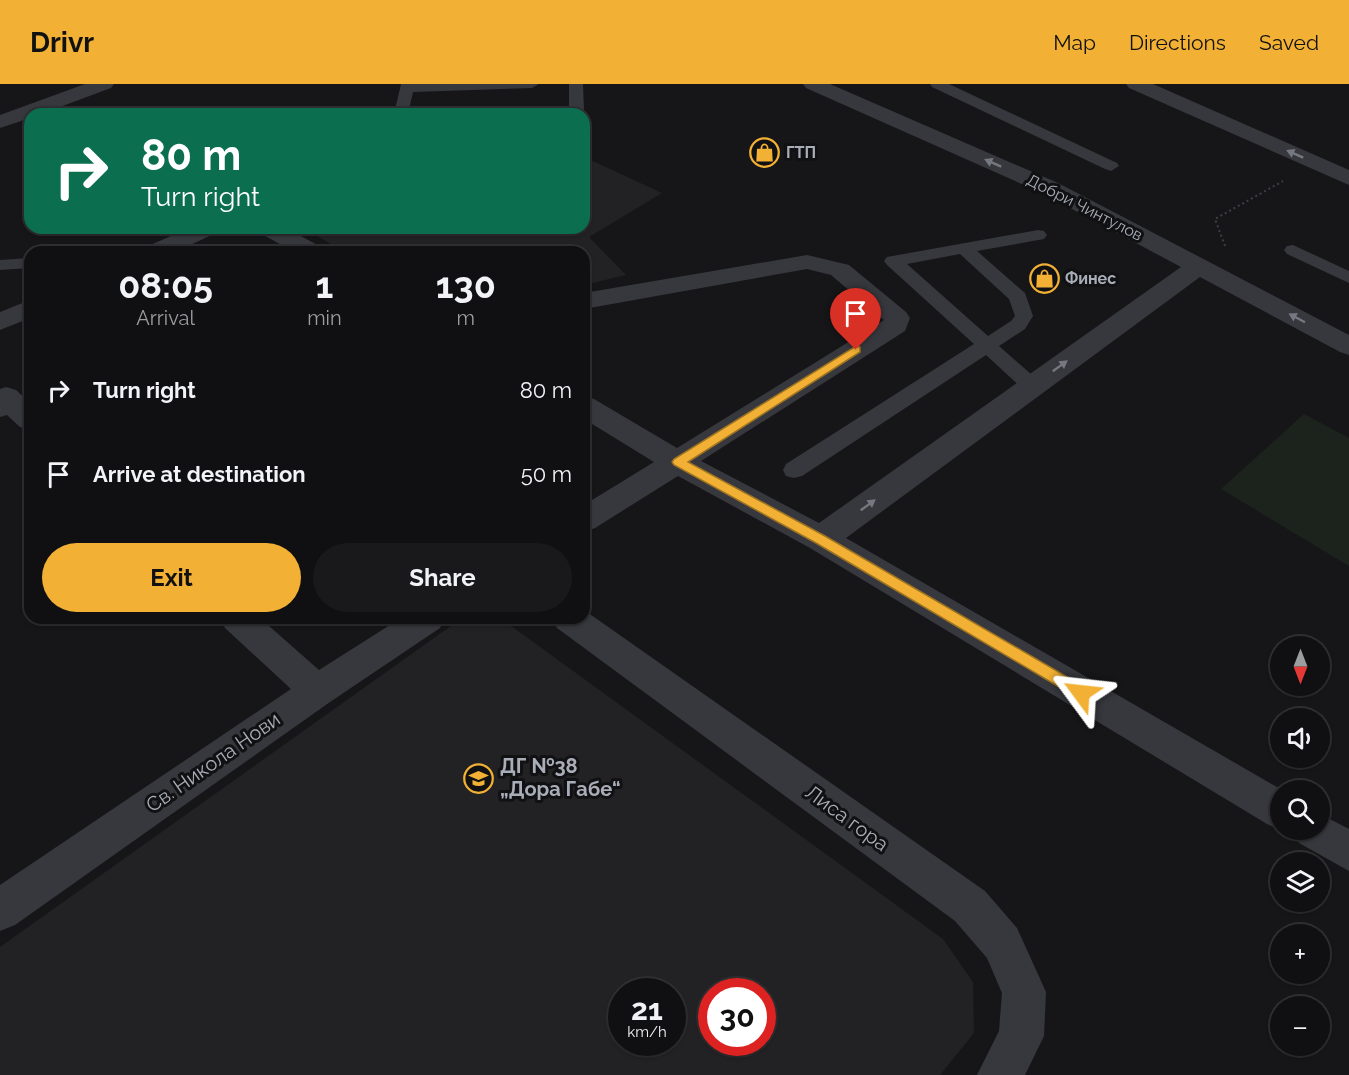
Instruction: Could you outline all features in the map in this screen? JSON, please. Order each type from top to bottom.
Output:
[{"type":"street","points":[[47,84],[75,103]]},
{"type":"street","points":[[55,108],[75,103],[104,84]]},
{"type":"street","name":"Добри Чинтулов","points":[[813,84],[1050,188],[1349,346]]},
{"type":"street","points":[[1136,84],[1337,170]]},
{"type":"street","points":[[0,122],[24,116]]},
{"type":"street","points":[[168,246],[194,234]]},
{"type":"street","points":[[279,234],[301,246]]},
{"type":"street","points":[[590,300],[807,262],[840,270],[897,318],[896,325],[590,516]]},
{"type":"street","points":[[821,539],[1199,266]]},
{"type":"street","points":[[0,322],[24,311]]},
{"type":"street","points":[[9,399],[24,414]]},
{"type":"street","points":[[590,410],[678,462],[821,539],[1270,804]]},
{"type":"street","points":[[244,624],[317,691]]},
{"type":"street","name":"Св. Никола Нови","points":[[0,910],[317,691],[419,624]]},
{"type":"street","name":"Лиса гора","points":[[577,624],[969,906],[1002,943],[1024,992],[1021,1036],[1000,1075]]},
{"type":"street","points":[[1330,840],[1349,851]]},
{"type":"lane","points":[[402,108],[407,86],[532,84]]},
{"type":"lane","points":[[576,84],[577,108]]},
{"type":"lane","points":[[936,84],[1111,165]]},
{"type":"lane","points":[[1032,386],[893,261],[1038,235]]},
{"type":"lane","points":[[794,470],[1018,326],[1024,316],[1023,306],[1018,297],[963,249]]},
{"type":"lane","points":[[1293,250],[1349,278]]},
{"type":"lane","points":[[0,265],[24,263]]},
{"type":"path","points":[[1199,266],[1225,246],[1215,219],[1337,170]]},
{"type":"shaded area","points":[[590,160],[662,193],[589,237],[626,275],[590,284],[590,246],[334,246],[314,234],[590,234]]},
{"type":"shaded area","points":[[1304,414],[1349,438],[1349,566],[1221,489]]},
{"type":"shaded area","name":"ДГ №38 „Дора Габе“","points":[[454,624],[508,624],[943,939],[973,982],[974,1033],[940,1075],[0,1075],[0,947]]},
{"type":"place","name":"ГТП","points":[[765,152]]},
{"type":"place","name":"Финес","points":[[1044,278]]},
{"type":"place","name":"ДГ №38 „Дора Габе“","points":[[479,778]]},
{"type":"route","points":[[856,350],[678,462],[821,539],[1081,693]]}]
